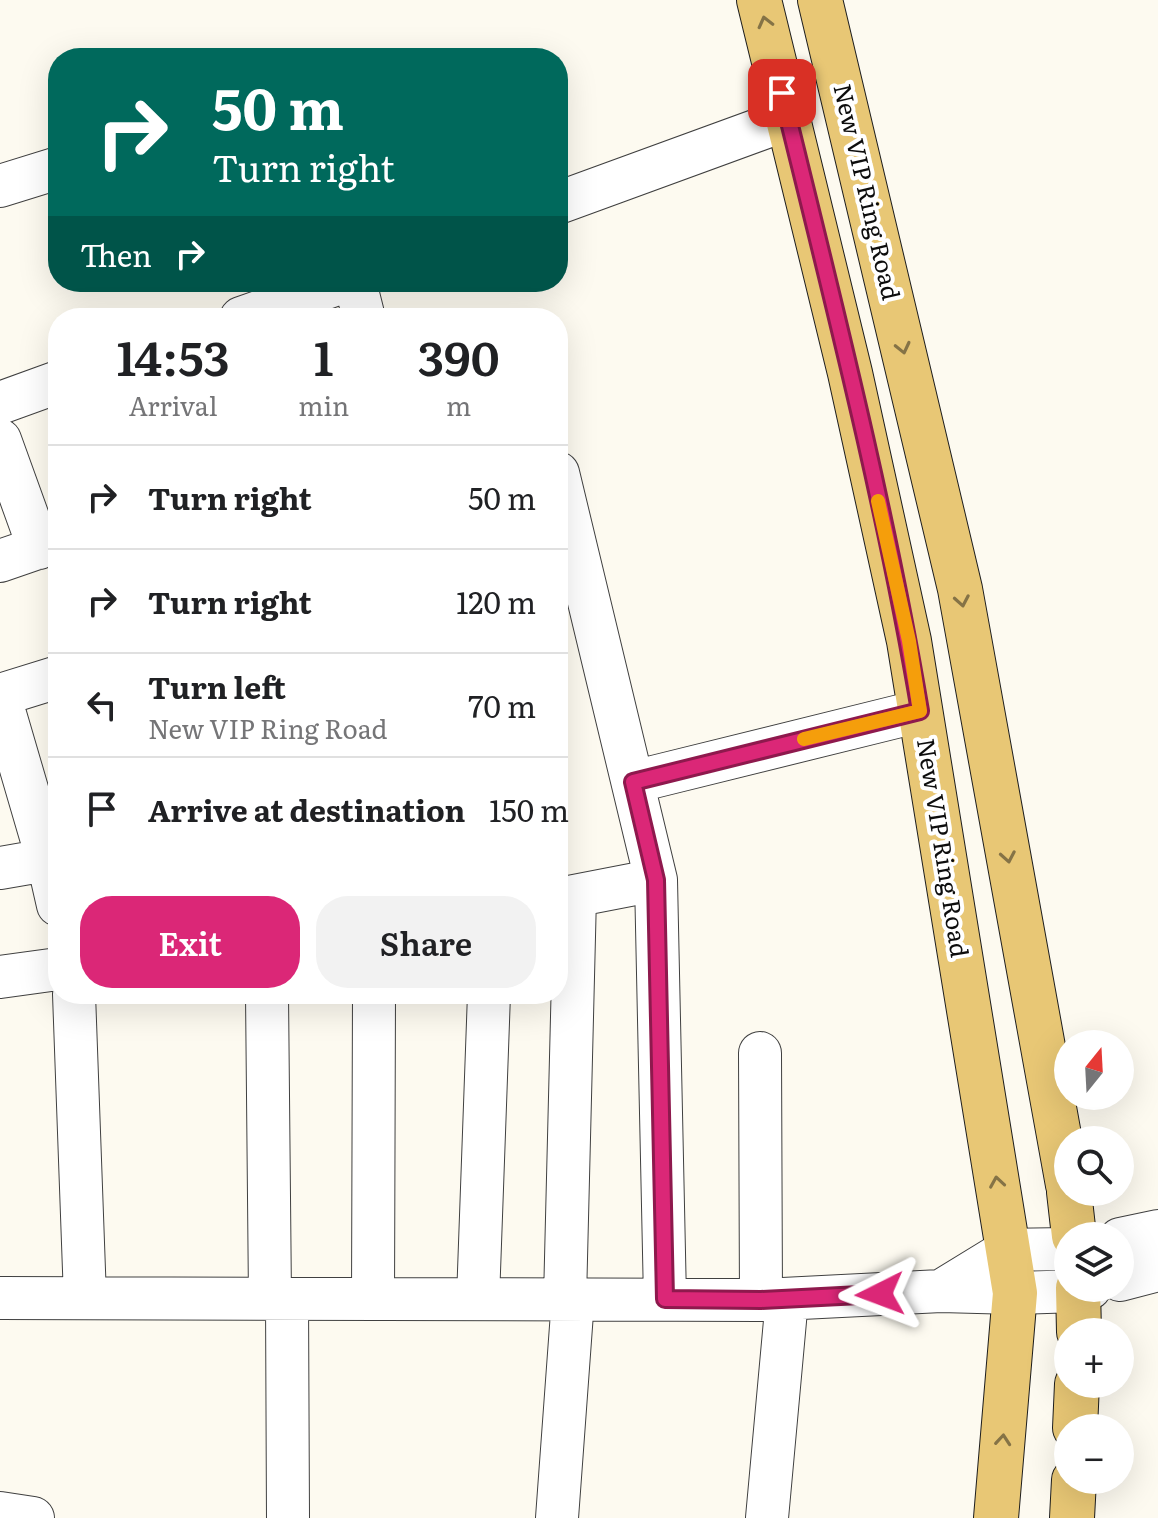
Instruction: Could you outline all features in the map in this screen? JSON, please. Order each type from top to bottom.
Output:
[{"type":"main road","name":"New VIP Ring Road","points":[[759,0],[850,373],[909,641],[1015,1293],[996,1518]]},
{"type":"main road","name":"New VIP Ring Road","points":[[820,0],[960,589],[1057,1126]]},
{"type":"main road","points":[[1072,1518],[1073,1494]]},
{"type":"street","points":[[568,199],[788,119]]},
{"type":"street","points":[[0,186],[48,171]]},
{"type":"street","points":[[269,308],[315,292]]},
{"type":"street","points":[[0,403],[48,386]]},
{"type":"street","points":[[0,440],[48,543]]},
{"type":"street","points":[[568,514],[656,880],[665,1299]]},
{"type":"street","points":[[0,561],[48,545]]},
{"type":"street","points":[[48,680],[0,696],[48,844]]},
{"type":"street","points":[[633,782],[920,711]]},
{"type":"street","points":[[0,868],[48,860]]},
{"type":"street","points":[[568,897],[656,880]]},
{"type":"street","points":[[0,977],[48,970]]},
{"type":"street","points":[[74,1004],[85,1298]]},
{"type":"street","points":[[267,1004],[288,1518]]},
{"type":"street","points":[[373,1299],[374,1004]]},
{"type":"street","points":[[478,1299],[489,1004]]},
{"type":"street","points":[[557,1518],[569,1299],[567,1004]]},
{"type":"street","points":[[760,1053],[774,1299],[767,1518]]},
{"type":"street","points":[[1134,1236],[1158,1231]]},
{"type":"street","points":[[941,1291],[1008,1250],[1054,1249]]},
{"type":"street","points":[[1134,1276],[1158,1270]]},
{"type":"street","points":[[0,1298],[774,1299],[941,1291],[1054,1297]]},
{"type":"street","points":[[0,1513],[33,1518]]},
{"type":"slow traffic","points":[[804,739],[920,711],[909,641],[878,501]]},
{"type":"route","points":[[782,93],[850,373],[909,641],[920,711],[633,782],[656,880],[665,1299],[761,1300],[880,1294]]}]
